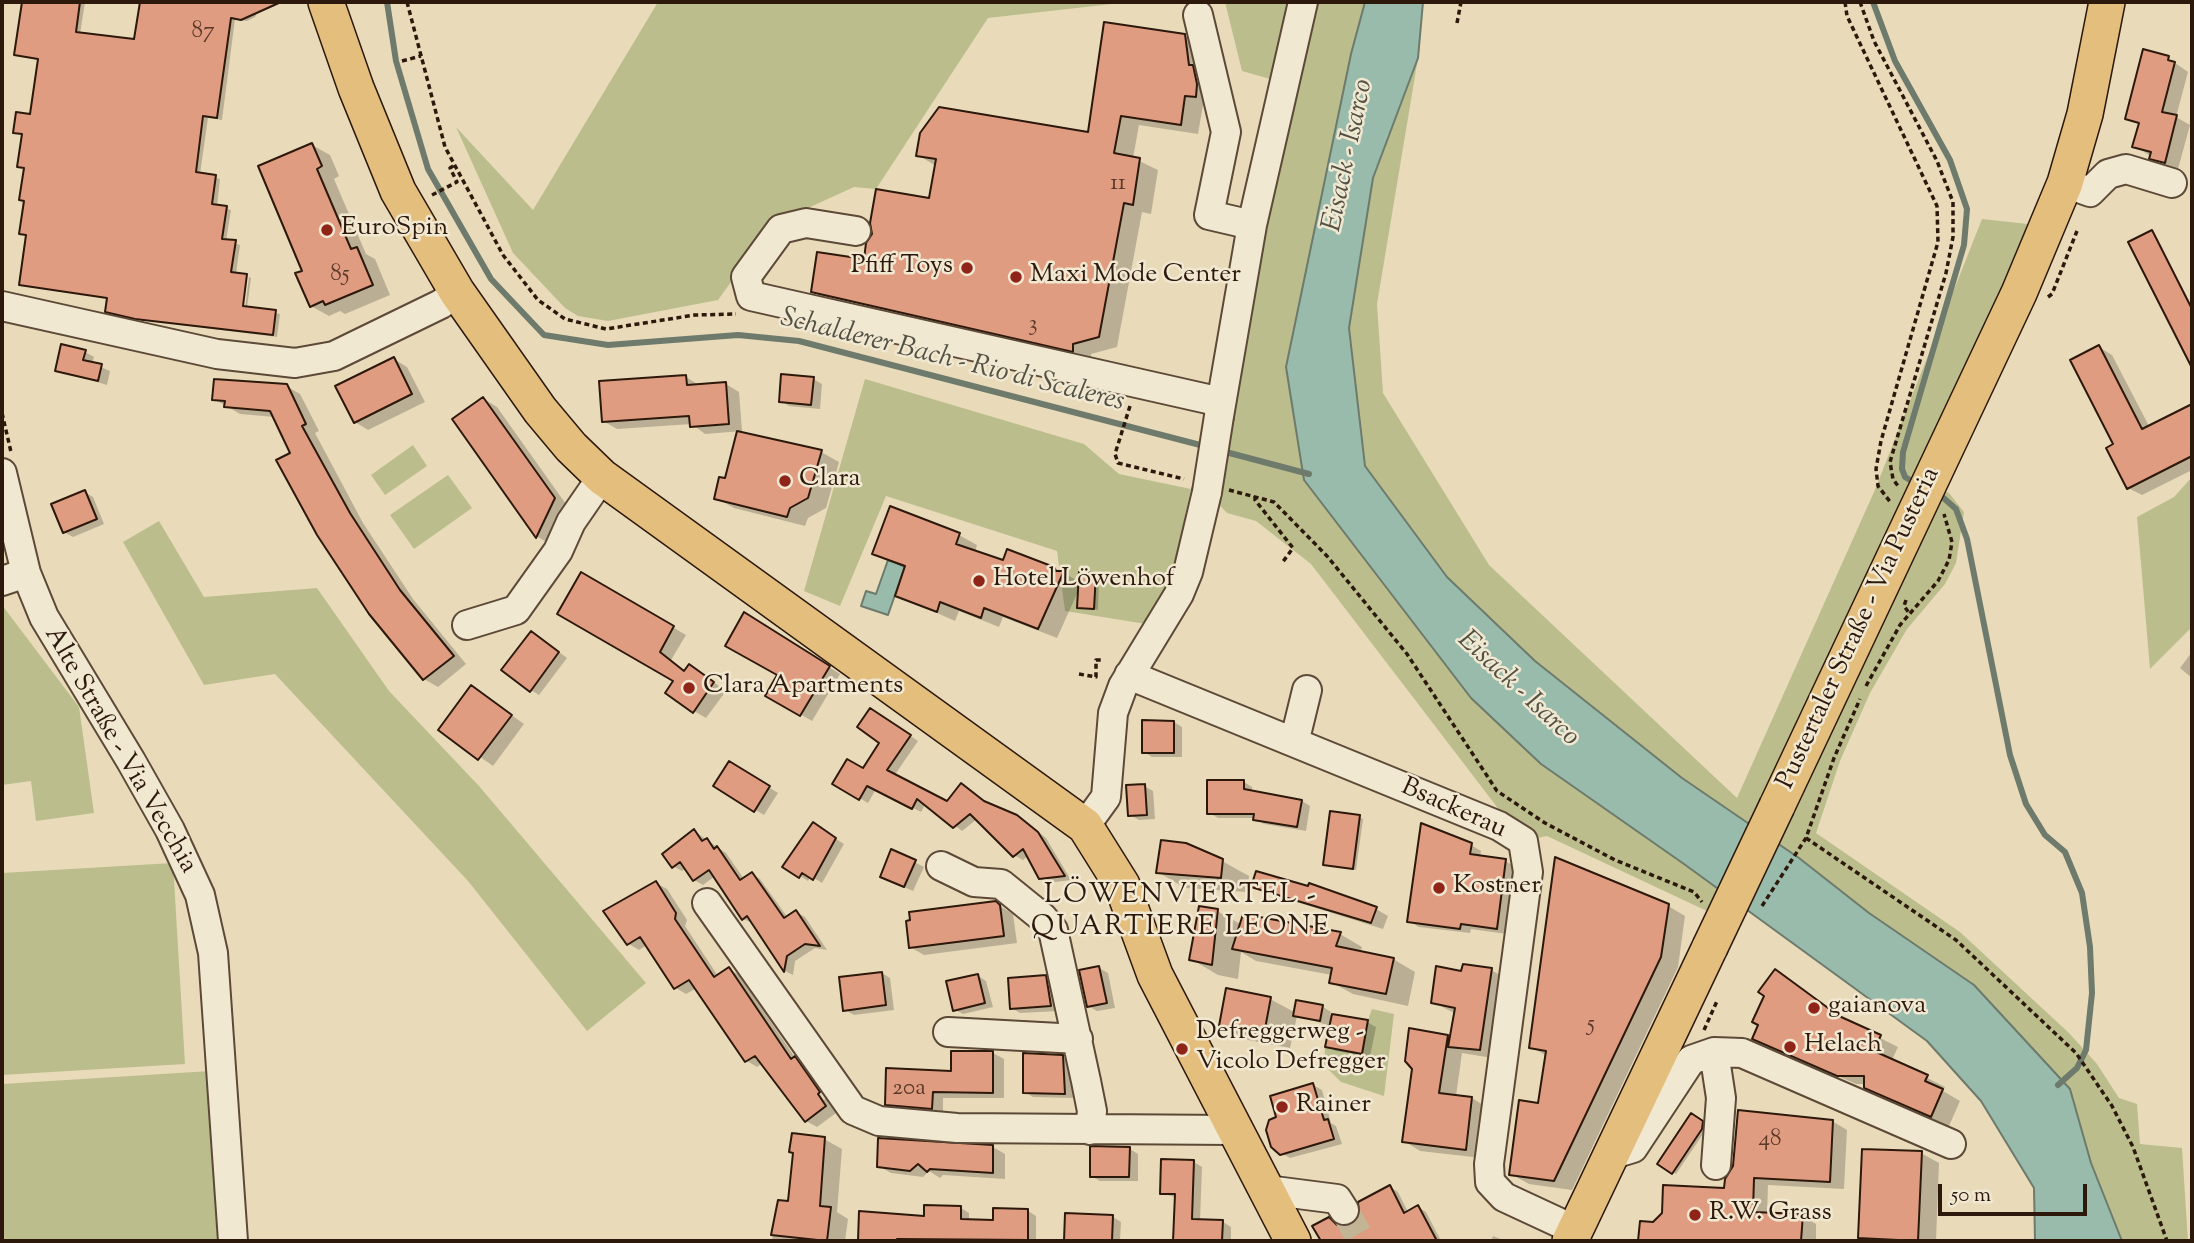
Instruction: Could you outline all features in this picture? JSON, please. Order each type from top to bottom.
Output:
[{"type":"main road","points":[[326,2],[356,88],[398,191],[457,292],[540,410],[571,447],[602,477],[1085,827],[1122,885],[1155,975],[1233,1130],[1293,1241]]},
{"type":"main road","name":"Pustertaler Straße - Via Pusteria","points":[[1573,1236],[1777,806],[1927,517],[2065,183],[2085,114],[2108,2]]},
{"type":"street","points":[[1085,827],[1106,797],[1113,713],[1129,674],[1179,594],[1188,572],[1206,487],[1252,225],[1303,2]]},
{"type":"street","points":[[1198,15],[1226,132],[1209,215],[1252,225]]},
{"type":"street","points":[[2065,183],[2090,192],[2108,174],[2126,169],[2172,183]]},
{"type":"street","points":[[856,231],[806,223],[781,229],[746,277],[751,296],[1220,409]]},
{"type":"street","points":[[2,306],[217,354],[295,363],[334,356],[441,304],[457,292]]},
{"type":"street","name":"Alte Straße - Via Vecchia","points":[[2,473],[14,577],[44,617],[131,761],[170,830],[200,895],[213,953],[233,1241]]},
{"type":"street","points":[[467,625],[516,610],[558,551],[571,522],[602,477]]},
{"type":"street","name":"Bsackerau","points":[[1129,674],[1499,827],[1523,841],[1528,872],[1489,1164],[1490,1182],[1504,1196],[1573,1236]]},
{"type":"street","points":[[1287,740],[1296,735],[1307,690]]},
{"type":"street","points":[[941,866],[974,882],[1001,884],[1043,918],[1058,943],[1092,1111],[1090,1130]]},
{"type":"street","points":[[707,903],[853,1110],[879,1121],[957,1128],[1233,1130]]},
{"type":"street","points":[[948,1032],[1078,1039]]},
{"type":"street","points":[[1714,1052],[1721,1098],[1716,1165]]},
{"type":"street","points":[[1610,1155],[1633,1148],[1691,1060],[1714,1052],[1742,1052],[1951,1144]]},
{"type":"street","points":[[1267,1191],[1337,1199],[1344,1209]]},
{"type":"path","points":[[407,2],[446,147],[503,256],[538,299],[565,318],[606,329],[695,315],[737,314]]},
{"type":"path","points":[[1457,23],[1461,2]]},
{"type":"path","points":[[1760,908],[1806,838],[1834,758],[1864,690],[1909,613],[1938,581],[1949,560],[1952,542],[1927,517],[1885,498],[1878,486],[1876,469],[1881,441],[1938,242],[1937,206],[1847,16],[1845,2]]},
{"type":"path","points":[[1860,2],[1874,41],[1937,161],[1953,202],[1953,237],[1945,272],[1890,462],[1893,480],[1899,486]]},
{"type":"path","points":[[402,61],[421,56]]},
{"type":"path","points":[[427,198],[457,182],[450,168],[455,165]]},
{"type":"path","points":[[1130,407],[1115,454],[1118,463],[1206,487],[1255,496],[1274,502],[1285,510],[1407,654],[1497,790],[1545,823],[1615,860],[1694,892],[1702,902],[1700,909]]},
{"type":"path","points":[[1255,496],[1255,500],[1293,548],[1282,563]]},
{"type":"path","points":[[1908,594],[1904,607],[1909,613]]},
{"type":"path","points":[[1079,674],[1096,677],[1096,660],[1104,660]]},
{"type":"path","points":[[1806,838],[1956,940],[2076,1053],[2089,1069],[2133,1147],[2167,1241]]},
{"type":"green space","points":[[658,2],[1130,2],[988,18],[876,189],[854,187],[773,224],[718,300],[608,321],[578,316],[565,308],[513,253],[456,127],[533,210]]},
{"type":"green space","points":[[1225,2],[1365,2],[1351,54],[1286,367],[1304,480],[1684,864],[1719,890],[1709,912],[1547,836],[1523,841],[1311,564],[1256,521],[1227,513],[1207,492],[1284,83],[1242,71]]},
{"type":"green space","points":[[1418,58],[1377,304],[1383,393],[1489,565],[1737,798],[1874,492],[1982,219],[2037,225],[1928,485],[1949,493],[1964,512],[1956,563],[1945,584],[1907,629],[1870,693],[1840,761],[1816,833],[1960,932],[2069,1033],[2097,1064],[2119,1098],[2137,1104],[2140,1144],[2182,1148],[2188,1241],[2122,1241],[2091,1163],[2070,1089],[1869,913],[1799,858],[1682,778],[1535,661],[1447,577],[1365,466],[1349,328],[1373,178]]},
{"type":"green space","points":[[865,379],[1084,444],[1119,474],[1191,489],[1172,574],[1146,624],[1065,611],[1057,551],[886,496],[840,606],[804,591]]},
{"type":"green space","points":[[413,445],[427,466],[385,495],[371,475]]},
{"type":"green space","points":[[448,475],[472,508],[414,549],[390,515]]},
{"type":"green space","points":[[2192,477],[2192,627],[2150,669],[2137,517],[2174,497]]},
{"type":"green space","points":[[159,521],[204,597],[317,588],[389,691],[479,786],[646,983],[587,1031],[468,881],[275,674],[204,685],[123,542]]},
{"type":"green space","points":[[2,605],[79,707],[94,813],[36,821],[31,781],[2,785]]},
{"type":"green space","points":[[173,863],[185,1064],[2,1075],[2,873]]},
{"type":"green space","points":[[1372,1009],[1394,1014],[1384,1096],[1341,1082],[1324,1065],[1325,1047],[1368,1020]]},
{"type":"green space","points":[[210,1071],[221,1241],[2,1241],[2,1084]]},
{"type":"water","name":"Eisack - Isarco","points":[[1365,2],[1423,2],[1418,58],[1373,178],[1349,328],[1365,466],[1447,577],[1535,661],[1682,778],[1799,858],[1869,913],[1974,985],[2070,1089],[2091,1163],[2122,1241],[2035,1241],[2034,1188],[1981,1101],[1927,1041],[1684,864],[1541,764],[1471,698],[1304,480],[1286,367],[1351,54]]},
{"type":"water","points":[[888,560],[905,566],[888,615],[861,606],[866,591],[876,594]]},
{"type":"building","points":[[22,2],[80,2],[76,32],[134,39],[140,2],[281,2],[241,20],[231,18],[217,118],[203,116],[196,172],[216,175],[212,204],[227,206],[222,239],[236,240],[231,272],[247,274],[243,306],[276,310],[273,335],[135,319],[105,312],[107,298],[19,285],[26,235],[19,234],[24,201],[19,200],[24,168],[17,167],[22,134],[13,133],[16,112],[30,114],[38,59],[14,55]]},
{"type":"building","points":[[1104,22],[1185,34],[1189,65],[1193,65],[1197,84],[1196,97],[1185,96],[1181,125],[1121,116],[1114,153],[1140,158],[1133,205],[1124,203],[1099,337],[1073,344],[1073,352],[811,292],[817,252],[864,259],[866,243],[872,234],[870,223],[876,189],[929,198],[936,159],[916,156],[920,133],[939,107],[1088,132]]},
{"type":"building","points":[[2143,49],[2169,56],[2168,60],[2175,62],[2162,112],[2177,115],[2165,163],[2149,159],[2151,152],[2132,147],[2139,123],[2125,119]]},
{"type":"building","points":[[312,143],[322,166],[317,169],[351,249],[357,247],[373,285],[325,305],[323,301],[310,307],[295,273],[302,271],[258,166]]},
{"type":"building","points":[[2152,230],[2192,309],[2192,368],[2128,242]]},
{"type":"building","points":[[61,344],[86,350],[83,360],[102,364],[98,381],[55,371]]},
{"type":"building","points":[[2099,345],[2142,429],[2192,404],[2192,456],[2127,489],[2106,448],[2113,444],[2070,360]]},
{"type":"building","points":[[394,357],[412,394],[354,423],[335,386]]},
{"type":"building","points":[[781,374],[814,377],[811,405],[779,402]]},
{"type":"building","points":[[686,375],[687,385],[726,382],[729,424],[690,427],[689,416],[602,422],[599,381]]},
{"type":"building","points":[[214,379],[287,384],[306,424],[302,426],[350,513],[400,590],[454,656],[423,680],[369,614],[317,535],[276,460],[290,453],[270,411],[224,407],[225,401],[212,400]]},
{"type":"building","points":[[483,397],[555,498],[536,538],[452,419]]},
{"type":"building","points":[[737,431],[822,450],[808,498],[790,508],[787,517],[714,499],[719,477],[725,478]]},
{"type":"building","points":[[85,490],[97,519],[63,533],[51,504]]},
{"type":"building","name":"Hotel Löwenhof","points":[[890,506],[960,533],[956,544],[1003,560],[1007,549],[1054,567],[1056,571],[1064,571],[1038,629],[984,608],[981,618],[940,602],[937,612],[895,596],[905,566],[872,554]]},
{"type":"building","points":[[581,572],[674,626],[660,652],[684,671],[689,664],[714,682],[693,713],[665,693],[673,681],[557,614]]},
{"type":"building","points":[[1079,572],[1096,573],[1094,609],[1077,608]]},
{"type":"building","points":[[744,612],[830,666],[800,716],[765,696],[777,675],[725,646]]},
{"type":"building","points":[[531,631],[559,652],[530,692],[501,670]]},
{"type":"building","points":[[471,685],[512,715],[478,760],[438,730]]},
{"type":"building","points":[[870,708],[911,735],[887,770],[947,801],[961,783],[984,801],[1017,815],[1038,832],[1065,876],[1039,879],[1023,849],[1013,857],[970,814],[953,828],[917,799],[912,809],[867,786],[859,800],[832,784],[847,759],[863,768],[879,743],[857,727]]},
{"type":"building","points":[[1142,720],[1174,721],[1174,753],[1142,753]]},
{"type":"building","points":[[729,761],[770,786],[754,812],[713,786]]},
{"type":"building","points":[[1207,780],[1244,780],[1244,789],[1302,800],[1297,827],[1253,820],[1254,814],[1207,814]]},
{"type":"building","points":[[1145,784],[1147,815],[1128,816],[1126,785]]},
{"type":"building","points":[[1330,811],[1360,815],[1353,869],[1323,865]]},
{"type":"building","points":[[813,822],[836,838],[813,880],[802,873],[799,878],[782,867]]},
{"type":"building","name":"Kostner","points":[[1421,823],[1472,843],[1470,854],[1506,859],[1497,929],[1461,924],[1460,929],[1407,922]]},
{"type":"building","points":[[694,829],[702,841],[707,838],[714,849],[717,846],[740,880],[752,872],[784,918],[796,910],[820,946],[805,944],[787,956],[784,972],[747,916],[742,920],[709,870],[693,881],[680,862],[672,868],[662,854]]},
{"type":"building","points":[[1161,840],[1186,843],[1223,859],[1221,878],[1156,873]]},
{"type":"building","points":[[891,849],[916,860],[904,887],[880,877]]},
{"type":"building","points":[[1555,857],[1669,904],[1661,957],[1554,1181],[1509,1175],[1519,1100],[1538,1103],[1546,1051],[1529,1048]]},
{"type":"building","points":[[1256,871],[1308,886],[1309,883],[1377,907],[1371,923],[1251,887]]},
{"type":"building","points":[[656,881],[676,913],[675,919],[714,977],[729,967],[791,1059],[795,1056],[820,1092],[818,1094],[826,1106],[805,1122],[755,1056],[745,1062],[689,980],[674,989],[640,937],[627,945],[603,911]]},
{"type":"building","points":[[996,901],[1000,905],[1004,936],[909,948],[906,921],[910,920],[909,912]]},
{"type":"building","points":[[1199,906],[1218,909],[1212,965],[1189,960]]},
{"type":"building","points":[[1243,914],[1341,932],[1336,946],[1394,958],[1386,994],[1329,983],[1332,968],[1232,949]]},
{"type":"building","points":[[1463,964],[1492,968],[1480,1050],[1448,1047],[1455,1008],[1431,1003],[1436,966],[1461,971]]},
{"type":"building","points":[[1099,966],[1107,1003],[1087,1007],[1079,970]]},
{"type":"building","points":[[1775,969],[1839,1016],[1881,1035],[1874,1051],[1928,1075],[1925,1081],[1943,1089],[1931,1117],[1864,1088],[1864,1076],[1837,1076],[1752,1039],[1758,1025],[1752,1022],[1764,996],[1758,992]]},
{"type":"building","points":[[882,972],[886,1005],[843,1011],[839,977]]},
{"type":"building","points":[[978,974],[985,1003],[953,1011],[946,981]]},
{"type":"building","points":[[1046,975],[1051,1006],[1010,1009],[1008,978]]},
{"type":"building","points":[[1226,988],[1271,997],[1264,1034],[1219,1026]]},
{"type":"building","points":[[1296,1000],[1323,1005],[1320,1021],[1293,1016]]},
{"type":"building","points":[[1332,1014],[1368,1020],[1362,1054],[1325,1047]]},
{"type":"building","points":[[1409,1028],[1448,1035],[1439,1093],[1472,1097],[1466,1150],[1402,1142],[1412,1069],[1405,1061]]},
{"type":"building","points":[[951,1051],[993,1051],[993,1093],[933,1092],[932,1109],[885,1105],[886,1068],[951,1071]]},
{"type":"building","points":[[1023,1053],[1063,1055],[1065,1094],[1023,1093]]},
{"type":"building","points":[[1313,1083],[1324,1120],[1328,1119],[1334,1139],[1280,1155],[1271,1147],[1266,1130],[1269,1120],[1276,1117],[1270,1096]]},
{"type":"building","points":[[1738,1110],[1833,1120],[1830,1182],[1754,1178],[1753,1212],[1803,1214],[1801,1241],[1638,1241],[1640,1221],[1653,1222],[1662,1213],[1663,1185],[1724,1188],[1725,1179],[1733,1166]]},
{"type":"building","points":[[1691,1113],[1703,1121],[1702,1129],[1672,1174],[1657,1164]]},
{"type":"building","points":[[792,1133],[825,1137],[820,1206],[831,1207],[827,1241],[771,1235],[778,1200],[788,1201],[793,1153],[789,1152]]},
{"type":"building","points":[[878,1138],[993,1145],[993,1173],[930,1169],[927,1172],[918,1164],[910,1171],[877,1167]]},
{"type":"building","points":[[1090,1146],[1130,1147],[1129,1177],[1090,1177]]},
{"type":"building","points":[[1862,1149],[1922,1151],[1918,1241],[1858,1238]]},
{"type":"building","points":[[1161,1159],[1194,1160],[1192,1219],[1223,1220],[1222,1241],[1173,1241],[1175,1194],[1160,1194]]},
{"type":"building","points":[[1390,1185],[1404,1213],[1418,1205],[1437,1241],[1321,1241],[1312,1226],[1329,1217],[1337,1225],[1352,1224],[1359,1217],[1358,1202]]},
{"type":"building","points":[[924,1205],[961,1206],[961,1219],[993,1220],[993,1208],[1028,1209],[1028,1240],[858,1241],[859,1211],[924,1216]]},
{"type":"building","points":[[1065,1213],[1113,1215],[1112,1241],[1064,1241]]},
{"type":"waterway","name":"Schalderer Bach - Rio di Scaleres","points":[[387,2],[396,61],[428,169],[491,279],[544,335],[608,345],[738,335],[799,341],[1208,447]]},
{"type":"waterway","points":[[1873,2],[1895,61],[1950,160],[1967,209],[1964,245],[1903,452],[1902,469],[1905,477],[1915,483]]},
{"type":"waterway","name":"Schalderer Bach - Rio di Scaleres","points":[[1222,451],[1309,474]]},
{"type":"waterway","points":[[1939,494],[1956,509],[1967,539],[2010,755],[2026,804],[2045,835],[2065,852],[2082,893],[2090,947],[2092,993],[2086,1050],[2077,1068],[2058,1085]]},
{"type":"tunnel","points":[[1344,1210],[1362,1241]]},
{"type":"place","name":"EuroSpin","points":[[327,230]]},
{"type":"place","name":"Pfiff Toys","points":[[967,268]]},
{"type":"place","name":"Maxi Mode Center","points":[[1016,277]]},
{"type":"place","name":"Clara","points":[[785,481]]},
{"type":"place","name":"Hotel Löwenhof","points":[[979,581]]},
{"type":"place","name":"Clara Apartments","points":[[689,688]]},
{"type":"place","name":"Kostner","points":[[1439,888]]},
{"type":"place","name":"gaianova","points":[[1814,1008]]},
{"type":"place","name":"Helach","points":[[1790,1047]]},
{"type":"place","name":"Defreggerweg - Vicolo Defregger","points":[[1182,1049]]},
{"type":"place","name":"Rainer","points":[[1282,1107]]},
{"type":"place","name":"R.W. Grass","points":[[1695,1215]]},
{"type":"district","name":"LÖWENVIERTEL - QUARTIERE LEONE","points":[[1181,913]]}]
